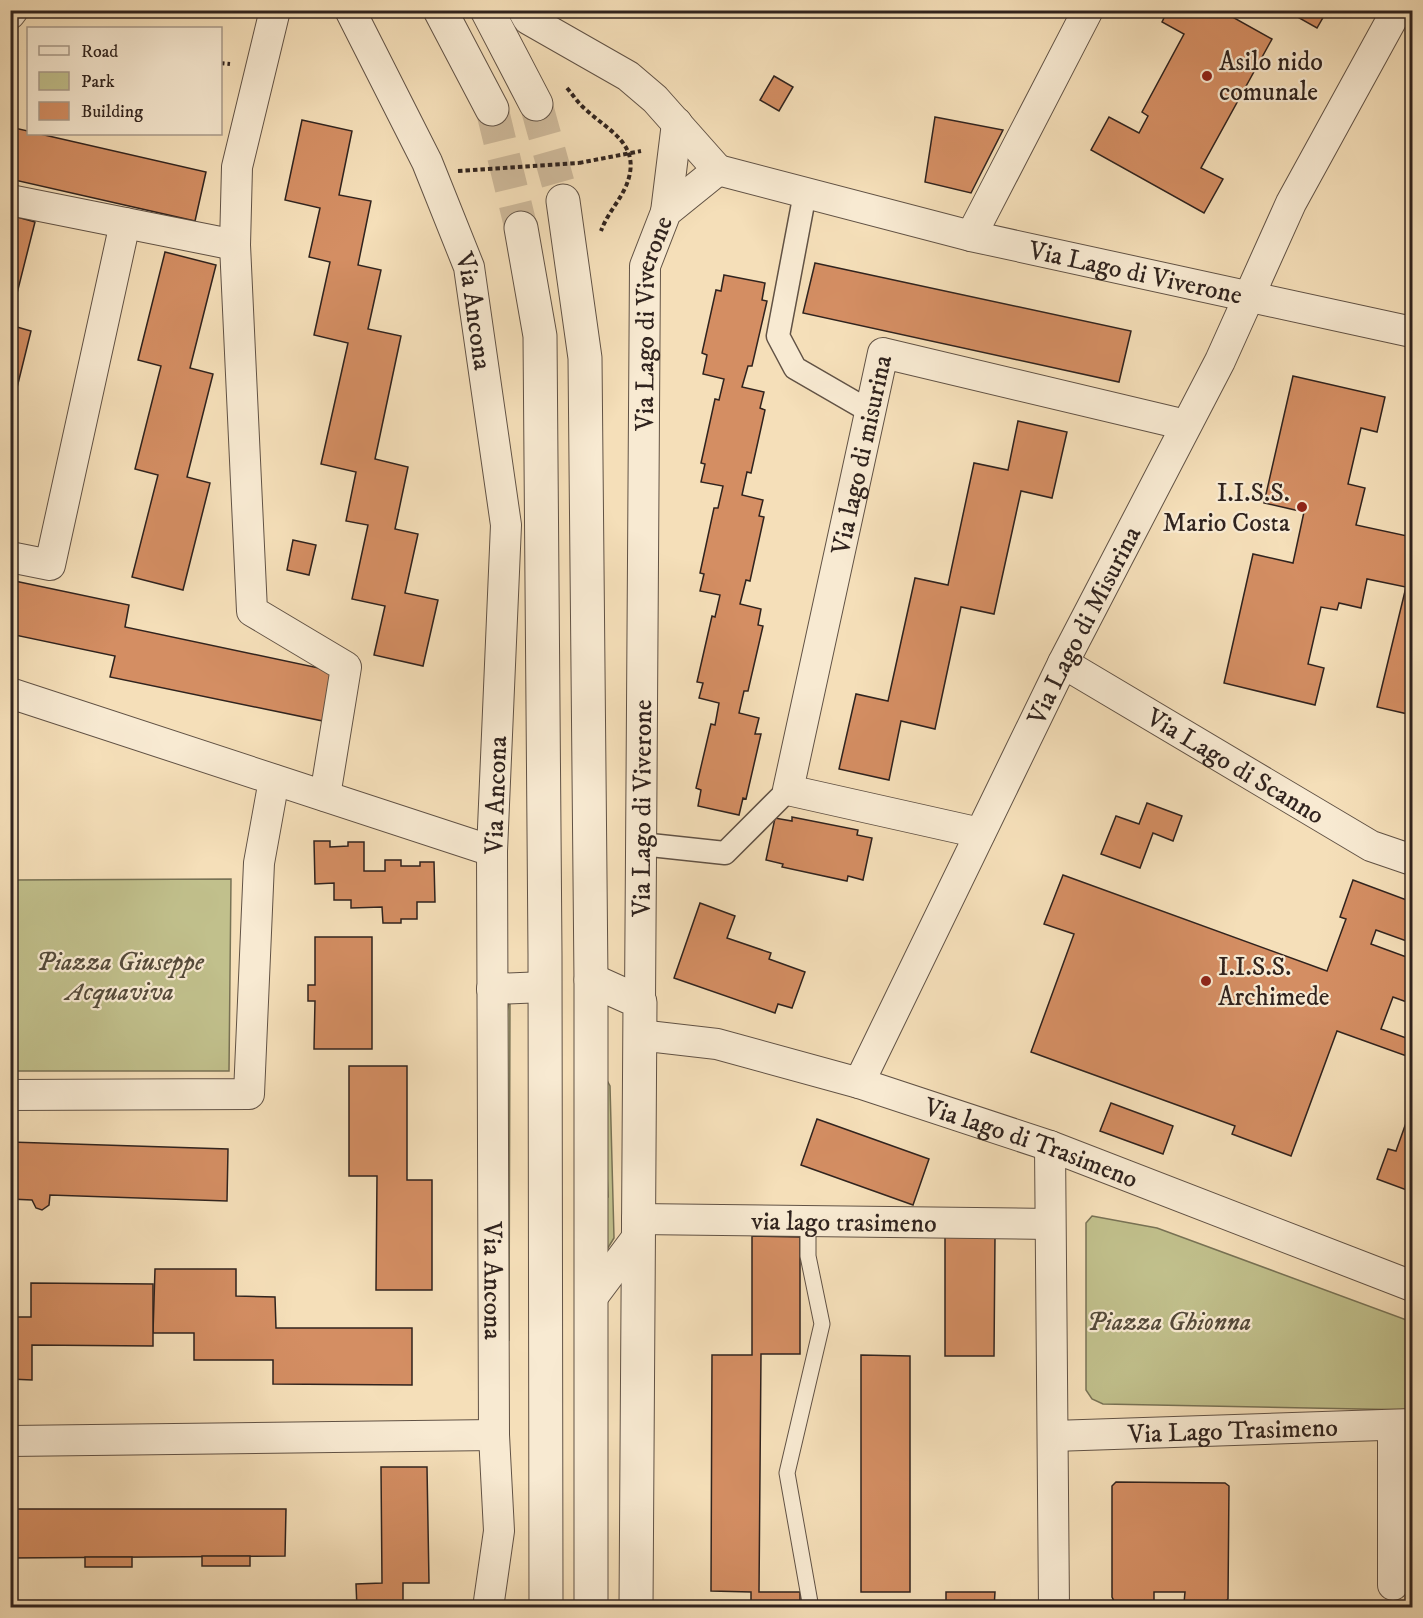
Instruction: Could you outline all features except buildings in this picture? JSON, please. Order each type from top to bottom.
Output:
[{"type":"street","points":[[275,10],[237,167],[235,245],[252,611],[346,667],[325,796]]},
{"type":"street","name":"Via Ancona","points":[[350,10],[427,162],[469,267],[506,525],[492,851],[494,1435],[499,1531],[488,1608]]},
{"type":"street","points":[[440,10],[492,109]]},
{"type":"street","points":[[487,10],[536,104]]},
{"type":"street","points":[[523,10],[528,19],[628,76],[655,99],[718,171]]},
{"type":"street","points":[[971,236],[1088,10]]},
{"type":"street","name":"Via Lago di Misurina","points":[[859,1083],[1063,663],[1251,297],[1291,203],[1397,10]]},
{"type":"street","points":[[666,212],[677,123]]},
{"type":"street","name":"Via Lago di Viverone","points":[[640,1002],[645,266],[666,212],[718,171],[971,236],[1413,332]]},
{"type":"street","points":[[805,193],[778,336],[795,368],[871,412]]},
{"type":"street","points":[[10,200],[235,245]]},
{"type":"street","points":[[563,201],[585,357],[591,980],[591,1608]]},
{"type":"street","points":[[10,557],[50,565],[125,223]]},
{"type":"street","name":"Via Ancona","points":[[521,228],[540,336],[545,987],[546,1608]]},
{"type":"street","name":"Via lago di misurina","points":[[788,790],[883,353],[1186,425]]},
{"type":"street","name":"Via Lago di Scanno","points":[[1063,663],[1371,846],[1413,860]]},
{"type":"street","points":[[10,693],[492,851]]},
{"type":"street","points":[[10,1095],[249,1094],[259,863],[274,780]]},
{"type":"street","points":[[641,844],[724,853],[788,790],[980,834]]},
{"type":"street","points":[[591,980],[640,1002],[636,1608]]},
{"type":"street","points":[[492,989],[545,987]]},
{"type":"street","name":"Via lago di Trasimeno","points":[[639,1035],[717,1044],[859,1083],[1050,1146],[1413,1286]]},
{"type":"street","points":[[1050,1146],[1053,1608]]},
{"type":"street","name":"via lago trasimeno","points":[[637,1229],[808,1221],[1050,1224]]},
{"type":"street","points":[[591,1299],[637,1229]]},
{"type":"street","points":[[1393,1585],[1403,1424]]},
{"type":"street","name":"Via Lago Trasimeno","points":[[1053,1436],[1403,1424]]},
{"type":"street","points":[[10,1441],[494,1435]]},
{"type":"lane","points":[[808,1221],[808,1256],[822,1324],[787,1473],[811,1608]]},
{"type":"path","points":[[561,80],[585,109],[618,136],[629,154],[631,168],[626,187],[606,216],[599,237]]},
{"type":"path","points":[[458,171],[579,163],[651,149]]},
{"type":"green space","name":"Piazza Giuseppe Acquaviva","points":[[231,879],[229,1071],[11,1071],[11,880]]},
{"type":"green space","points":[[510,996],[509,1340],[502,1338],[505,1023]]},
{"type":"green space","points":[[596,1060],[610,1086],[614,1238],[598,1264],[596,1204],[608,1197],[606,1148]]},
{"type":"green space","name":"Piazza Ghionna","points":[[1092,1216],[1157,1228],[1412,1322],[1412,1410],[1103,1404],[1092,1399],[1086,1390],[1086,1223]]},
{"type":"tunnel","points":[[536,104],[563,201]]},
{"type":"tunnel","points":[[492,109],[521,228]]},
{"type":"place","name":"Asilo nido comunale","points":[[1207,76]]},
{"type":"place","name":"I.I.S.S. Mario Costa","points":[[1302,507]]},
{"type":"place","name":"I.I.S.S. Archimede","points":[[1206,981]]}]
